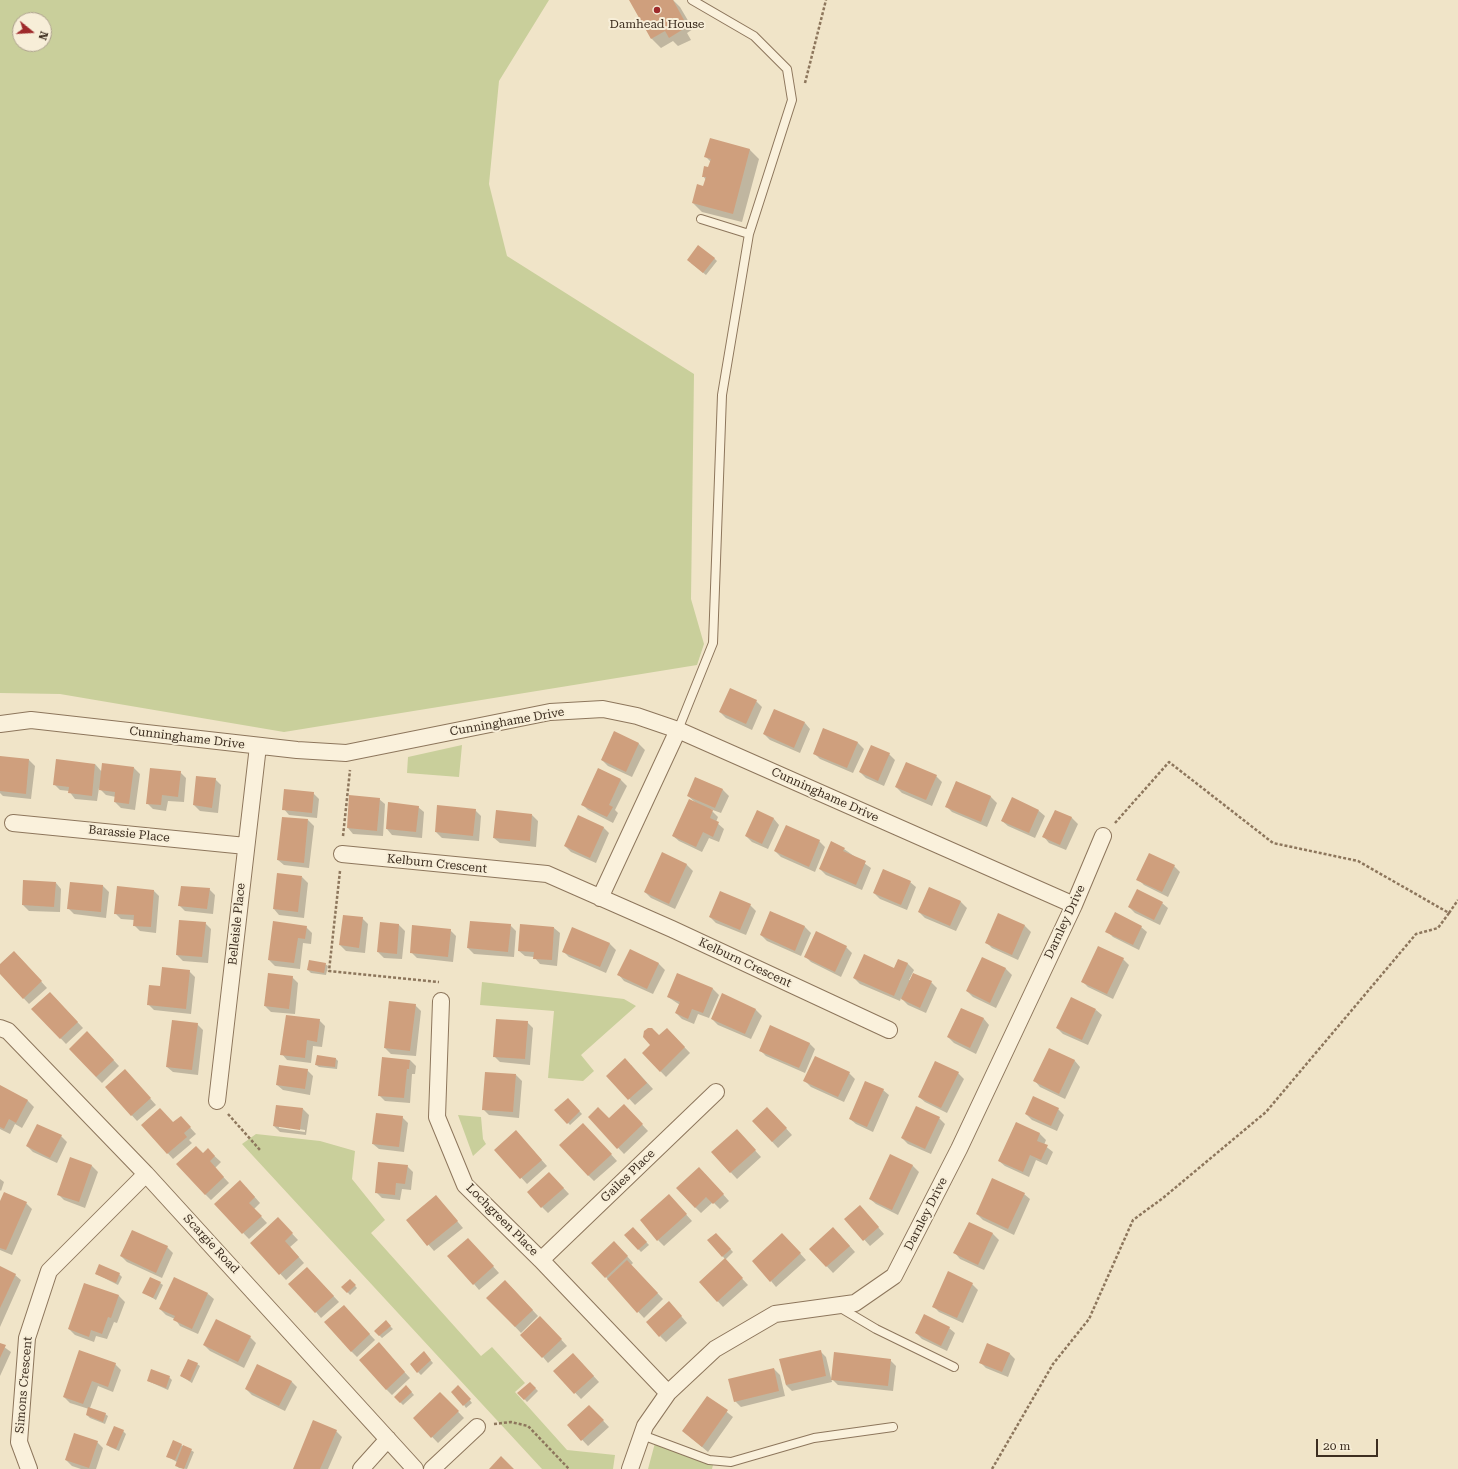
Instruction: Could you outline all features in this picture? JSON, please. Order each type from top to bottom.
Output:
[{"type":"street","name":"Cunninghame Drive","points":[[0,724],[31,720],[297,750],[352,752],[550,712],[603,709],[637,716],[678,730],[1074,905]]},
{"type":"street","points":[[600,898],[678,730]]},
{"type":"street","name":"Belleisle Place","points":[[217,1101],[258,746]]},
{"type":"street","name":"Barassie Place","points":[[13,823],[246,846]]},
{"type":"street","name":"Darnley Drive","points":[[630,1469],[645,1426],[668,1393],[714,1350],[775,1314],[855,1303],[894,1276],[959,1149],[1074,905],[1103,836]]},
{"type":"street","name":"Kelburn Crescent","points":[[342,854],[547,874],[672,929],[889,1030]]},
{"type":"street","name":"Lochgreen Place","points":[[441,1001],[437,1117],[466,1185],[541,1260],[668,1393]]},
{"type":"street","name":"Scargie Road","points":[[0,1028],[8,1031],[146,1174],[415,1469]]},
{"type":"street","name":"Gailes Place","points":[[541,1260],[716,1092]]},
{"type":"street","name":"Simons Crescent","points":[[29,1469],[19,1442],[27,1338],[49,1271],[146,1174]]},
{"type":"street","points":[[432,1469],[477,1427]]},
{"type":"street","points":[[361,1469],[388,1439]]},
{"type":"lane","points":[[678,730],[713,643],[722,395],[749,234],[792,100],[787,69],[754,36],[692,0]]},
{"type":"lane","points":[[701,219],[749,234]]},
{"type":"lane","points":[[837,1306],[876,1329],[954,1367]]},
{"type":"lane","points":[[642,1435],[709,1460],[731,1462],[814,1438],[893,1427]]},
{"type":"path","points":[[792,100],[800,101],[826,0]]},
{"type":"path","points":[[352,752],[329,971],[440,982],[441,1001]]},
{"type":"path","points":[[1103,836],[1169,762],[1273,844],[1358,861],[1449,913]]},
{"type":"path","points":[[992,1469],[1053,1364],[1089,1319],[1133,1220],[1163,1198],[1266,1112],[1416,934],[1438,928],[1458,900]]},
{"type":"path","points":[[217,1101],[260,1150]]},
{"type":"path","points":[[477,1427],[511,1422],[528,1426],[569,1469]]},
{"type":"green space","points":[[0,0],[549,0],[499,81],[489,184],[507,256],[694,374],[691,599],[704,644],[697,665],[284,732],[60,694],[0,693]]},
{"type":"green space","points":[[462,745],[459,777],[407,773],[408,757]]},
{"type":"green space","points":[[482,982],[624,999],[636,1006],[581,1055],[594,1071],[583,1081],[548,1078],[554,1011],[480,1005]]},
{"type":"green space","points":[[458,1115],[481,1117],[483,1139],[486,1144],[473,1156]]},
{"type":"green space","points":[[256,1134],[320,1141],[355,1151],[352,1179],[385,1220],[371,1233],[481,1356],[492,1347],[525,1383],[515,1392],[567,1450],[615,1455],[613,1469],[542,1469],[242,1144]]},
{"type":"green space","points":[[655,1443],[713,1465],[712,1469],[648,1469]]},
{"type":"building","name":"Damhead House","points":[[629,0],[673,0],[684,20],[678,24],[682,30],[669,38],[665,31],[651,39]]},
{"type":"building","points":[[710,138],[750,149],[733,214],[692,203],[697,184],[703,186],[706,177],[702,177],[704,166],[708,167],[711,159],[704,157]]},
{"type":"building","points":[[698,245],[715,258],[703,273],[687,260]]},
{"type":"building","points":[[730,688],[757,700],[746,724],[719,712]]},
{"type":"building","points":[[774,709],[805,722],[794,748],[763,734]]},
{"type":"building","points":[[823,728],[858,742],[847,768],[813,754]]},
{"type":"building","points":[[614,731],[639,743],[626,772],[601,760]]},
{"type":"building","points":[[871,745],[890,753],[878,781],[859,772]]},
{"type":"building","points":[[0,756],[29,759],[26,794],[0,791]]},
{"type":"building","points":[[56,759],[95,764],[92,796],[68,793],[69,787],[53,785]]},
{"type":"building","points":[[906,762],[937,775],[926,800],[895,787]]},
{"type":"building","points":[[102,763],[134,767],[129,804],[114,802],[115,792],[99,790]]},
{"type":"building","points":[[150,768],[181,771],[178,797],[162,795],[161,805],[146,804]]},
{"type":"building","points":[[598,768],[621,779],[609,805],[613,807],[607,817],[581,805]]},
{"type":"building","points":[[196,776],[216,778],[212,808],[193,805]]},
{"type":"building","points":[[695,777],[723,789],[715,808],[687,796]]},
{"type":"building","points":[[956,781],[991,796],[981,822],[945,807]]},
{"type":"building","points":[[284,789],[314,792],[312,813],[282,810]]},
{"type":"building","points":[[349,795],[380,798],[377,831],[347,828]]},
{"type":"building","points":[[1012,797],[1039,810],[1029,833],[1001,821]]},
{"type":"building","points":[[689,799],[713,810],[710,818],[719,822],[713,837],[703,832],[696,847],[672,836]]},
{"type":"building","points":[[388,802],[419,806],[416,832],[386,829]]},
{"type":"building","points":[[437,805],[476,809],[473,836],[435,832]]},
{"type":"building","points":[[496,810],[532,814],[530,841],[493,838]]},
{"type":"building","points":[[757,810],[774,818],[762,844],[745,836]]},
{"type":"building","points":[[1055,810],[1072,817],[1060,845],[1042,837]]},
{"type":"building","points":[[578,815],[604,827],[590,858],[564,846]]},
{"type":"building","points":[[282,817],[308,819],[304,863],[277,860]]},
{"type":"building","points":[[786,825],[820,840],[809,867],[774,851]]},
{"type":"building","points":[[831,841],[845,848],[843,851],[866,861],[856,885],[819,869]]},
{"type":"building","points":[[662,852],[687,864],[669,904],[644,892]]},
{"type":"building","points":[[1149,853],[1175,865],[1162,892],[1136,880]]},
{"type":"building","points":[[883,869],[911,881],[901,905],[873,893]]},
{"type":"building","points":[[277,873],[302,876],[298,912],[273,909]]},
{"type":"building","points":[[23,880],[56,882],[54,907],[22,905]]},
{"type":"building","points":[[70,882],[103,885],[101,912],[67,909]]},
{"type":"building","points":[[117,886],[154,890],[151,927],[133,926],[134,915],[114,914]]},
{"type":"building","points":[[181,886],[210,888],[207,909],[178,906]]},
{"type":"building","points":[[929,887],[961,901],[950,926],[918,912]]},
{"type":"building","points":[[1137,889],[1163,902],[1154,920],[1128,907]]},
{"type":"building","points":[[720,891],[751,904],[740,930],[709,917]]},
{"type":"building","points":[[770,911],[805,926],[795,951],[760,935]]},
{"type":"building","points":[[1115,912],[1142,926],[1133,945],[1105,932]]},
{"type":"building","points":[[998,913],[1025,925],[1012,955],[985,943]]},
{"type":"building","points":[[343,915],[363,917],[359,948],[339,945]]},
{"type":"building","points":[[179,920],[206,922],[202,957],[176,955]]},
{"type":"building","points":[[273,921],[307,926],[305,939],[298,938],[294,963],[268,960]]},
{"type":"building","points":[[470,921],[511,924],[508,952],[467,948]]},
{"type":"building","points":[[380,922],[399,924],[397,954],[377,952]]},
{"type":"building","points":[[520,924],[554,927],[552,960],[533,959],[534,952],[518,951]]},
{"type":"building","points":[[412,925],[451,929],[448,957],[410,953]]},
{"type":"building","points":[[572,927],[610,943],[600,967],[562,952]]},
{"type":"building","points":[[816,931],[847,946],[835,972],[804,957]]},
{"type":"building","points":[[1098,946],[1124,958],[1107,994],[1081,982]]},
{"type":"building","points":[[630,949],[659,963],[647,989],[617,975]]},
{"type":"building","points":[[14,951],[42,981],[23,999],[0,974],[0,964]]},
{"type":"building","points":[[864,954],[894,968],[898,959],[908,963],[894,996],[853,978]]},
{"type":"building","points":[[982,957],[1006,968],[990,1003],[966,991]]},
{"type":"building","points":[[309,960],[326,963],[324,973],[307,970]]},
{"type":"building","points":[[162,967],[190,970],[186,1009],[147,1005],[149,985],[160,986]]},
{"type":"building","points":[[268,973],[293,976],[289,1009],[264,1006]]},
{"type":"building","points":[[677,973],[713,988],[703,1013],[692,1009],[688,1019],[675,1013],[680,1002],[667,997]]},
{"type":"building","points":[[913,973],[932,981],[920,1008],[901,999]]},
{"type":"building","points":[[50,992],[78,1022],[60,1039],[31,1009]]},
{"type":"building","points":[[722,993],[756,1009],[745,1034],[711,1019]]},
{"type":"building","points":[[1071,997],[1096,1009],[1082,1040],[1056,1028]]},
{"type":"building","points":[[389,1001],[416,1004],[410,1051],[384,1048]]},
{"type":"building","points":[[961,1008],[984,1018],[970,1048],[947,1037]]},
{"type":"building","points":[[286,1015],[320,1019],[317,1042],[307,1040],[305,1058],[280,1055]]},
{"type":"building","points":[[496,1019],[528,1021],[525,1059],[493,1057]]},
{"type":"building","points":[[172,1020],[198,1023],[192,1070],[166,1067]]},
{"type":"building","points":[[770,1025],[810,1043],[799,1068],[759,1051]]},
{"type":"building","points":[[648,1028],[652,1028],[659,1035],[667,1028],[685,1047],[660,1072],[642,1053],[650,1045],[643,1037],[644,1031]]},
{"type":"building","points":[[87,1031],[114,1060],[96,1077],[69,1049]]},
{"type":"building","points":[[1049,1048],[1075,1060],[1059,1094],[1033,1081]]},
{"type":"building","points":[[317,1055],[336,1058],[335,1067],[315,1065]]},
{"type":"building","points":[[815,1056],[850,1072],[838,1097],[803,1081]]},
{"type":"building","points":[[382,1057],[410,1060],[409,1069],[407,1069],[404,1098],[378,1096]]},
{"type":"building","points":[[625,1058],[647,1083],[628,1100],[606,1076]]},
{"type":"building","points":[[935,1061],[959,1072],[941,1108],[918,1097]]},
{"type":"building","points":[[279,1065],[308,1069],[305,1089],[276,1085]]},
{"type":"building","points":[[125,1069],[151,1098],[131,1116],[105,1087]]},
{"type":"building","points":[[485,1072],[516,1074],[513,1112],[482,1110]]},
{"type":"building","points":[[865,1081],[884,1089],[867,1127],[849,1119]]},
{"type":"building","points":[[0,1085],[28,1100],[16,1123],[9,1119],[4,1129],[0,1127]]},
{"type":"building","points":[[1033,1096],[1059,1108],[1051,1126],[1025,1114]]},
{"type":"building","points":[[568,1098],[580,1111],[567,1124],[554,1110]]},
{"type":"building","points":[[624,1104],[643,1124],[617,1149],[588,1117],[598,1107],[609,1118]]},
{"type":"building","points":[[276,1105],[303,1108],[300,1130],[273,1126]]},
{"type":"building","points":[[916,1106],[940,1117],[925,1149],[901,1138]]},
{"type":"building","points":[[767,1107],[787,1128],[772,1142],[752,1121]]},
{"type":"building","points":[[160,1108],[173,1122],[181,1116],[191,1127],[184,1133],[187,1137],[167,1154],[141,1125]]},
{"type":"building","points":[[376,1113],[403,1116],[399,1147],[372,1144]]},
{"type":"building","points":[[1016,1122],[1040,1133],[1037,1141],[1048,1145],[1041,1160],[1030,1155],[1023,1172],[998,1161]]},
{"type":"building","points":[[583,1123],[612,1154],[588,1176],[559,1145]]},
{"type":"building","points":[[37,1124],[62,1135],[50,1158],[26,1146]]},
{"type":"building","points":[[737,1129],[756,1150],[730,1173],[711,1152]]},
{"type":"building","points":[[516,1130],[542,1160],[520,1179],[494,1150]]},
{"type":"building","points":[[196,1146],[203,1153],[208,1148],[215,1156],[210,1161],[224,1177],[205,1195],[176,1164]]},
{"type":"building","points":[[890,1154],[913,1165],[892,1210],[869,1199]]},
{"type":"building","points":[[70,1157],[92,1165],[79,1202],[57,1195]]},
{"type":"building","points":[[378,1162],[408,1165],[405,1184],[396,1183],[395,1195],[375,1193]]},
{"type":"building","points":[[699,1167],[724,1194],[713,1204],[706,1197],[695,1208],[676,1188]]},
{"type":"building","points":[[549,1172],[564,1188],[541,1208],[527,1192]]},
{"type":"building","points":[[992,1178],[1025,1193],[1008,1229],[976,1214]]},
{"type":"building","points":[[240,1180],[255,1197],[249,1203],[262,1216],[242,1234],[214,1204]]},
{"type":"building","points":[[4,1192],[27,1202],[6,1250],[0,1248],[0,1201]]},
{"type":"building","points":[[669,1194],[687,1214],[657,1241],[640,1220]]},
{"type":"building","points":[[436,1195],[458,1221],[427,1246],[406,1220]]},
{"type":"building","points":[[860,1205],[879,1227],[863,1241],[844,1219]]},
{"type":"building","points":[[278,1217],[293,1233],[285,1241],[299,1257],[279,1275],[250,1243]]},
{"type":"building","points":[[969,1222],[993,1233],[978,1265],[953,1253]]},
{"type":"building","points":[[633,1227],[647,1242],[638,1250],[624,1235]]},
{"type":"building","points":[[833,1227],[850,1246],[826,1267],[809,1249]]},
{"type":"building","points":[[132,1230],[168,1246],[156,1273],[120,1256]]},
{"type":"building","points":[[716,1233],[731,1249],[722,1257],[707,1240]]},
{"type":"building","points":[[782,1233],[801,1253],[770,1282],[752,1261]]},
{"type":"building","points":[[468,1238],[494,1266],[473,1285],[447,1256]]},
{"type":"building","points":[[614,1241],[628,1256],[605,1278],[591,1263]]},
{"type":"building","points":[[725,1258],[743,1278],[717,1302],[699,1282]]},
{"type":"building","points":[[627,1260],[658,1293],[637,1313],[607,1279]]},
{"type":"building","points":[[99,1264],[120,1273],[116,1283],[95,1274]]},
{"type":"building","points":[[0,1266],[16,1274],[0,1308]]},
{"type":"building","points":[[307,1267],[334,1296],[315,1313],[288,1284]]},
{"type":"building","points":[[948,1271],[973,1283],[957,1318],[932,1307]]},
{"type":"building","points":[[150,1277],[161,1282],[153,1298],[142,1293]]},
{"type":"building","points":[[174,1277],[208,1293],[192,1329],[173,1320],[175,1316],[159,1309]]},
{"type":"building","points":[[350,1279],[356,1285],[347,1293],[341,1287]]},
{"type":"building","points":[[505,1280],[533,1310],[515,1327],[486,1298]]},
{"type":"building","points":[[84,1283],[119,1295],[111,1318],[108,1317],[102,1334],[91,1330],[89,1337],[68,1329]]},
{"type":"building","points":[[669,1301],[682,1316],[659,1337],[646,1322]]},
{"type":"building","points":[[344,1305],[370,1334],[351,1352],[324,1322]]},
{"type":"building","points":[[924,1314],[950,1327],[941,1346],[915,1333]]},
{"type":"building","points":[[540,1316],[562,1339],[542,1358],[520,1335]]},
{"type":"building","points":[[216,1319],[251,1336],[238,1362],[203,1345]]},
{"type":"building","points":[[386,1320],[391,1326],[379,1336],[374,1331]]},
{"type":"building","points":[[379,1342],[405,1372],[386,1390],[359,1360]]},
{"type":"building","points":[[0,1343],[6,1345],[0,1358]]},
{"type":"building","points":[[987,1343],[1010,1353],[1002,1372],[979,1363]]},
{"type":"building","points":[[79,1350],[116,1363],[108,1387],[92,1381],[83,1404],[63,1397]]},
{"type":"building","points":[[821,1350],[826,1376],[786,1385],[779,1359]]},
{"type":"building","points":[[424,1351],[431,1360],[417,1373],[410,1364]]},
{"type":"building","points":[[834,1352],[891,1359],[888,1386],[831,1380]]},
{"type":"building","points":[[573,1353],[594,1376],[574,1394],[553,1371]]},
{"type":"building","points":[[188,1359],[198,1363],[190,1381],[180,1376]]},
{"type":"building","points":[[257,1364],[292,1381],[279,1406],[245,1389]]},
{"type":"building","points":[[774,1368],[779,1391],[734,1402],[728,1379]]},
{"type":"building","points":[[151,1369],[170,1376],[166,1388],[147,1381]]},
{"type":"building","points":[[530,1382],[536,1388],[524,1400],[517,1393]]},
{"type":"building","points":[[406,1385],[412,1392],[400,1403],[394,1397]]},
{"type":"building","points":[[458,1385],[471,1399],[463,1406],[451,1392]]},
{"type":"building","points":[[440,1392],[459,1411],[431,1438],[413,1418]]},
{"type":"building","points":[[707,1396],[728,1410],[702,1447],[682,1431]]},
{"type":"building","points":[[589,1405],[604,1420],[581,1441],[567,1425]]},
{"type":"building","points":[[88,1407],[106,1413],[103,1422],[86,1415]]},
{"type":"building","points":[[313,1420],[337,1430],[320,1469],[293,1469]]},
{"type":"building","points":[[114,1426],[124,1430],[116,1449],[106,1445]]},
{"type":"building","points":[[74,1433],[98,1441],[89,1468],[65,1460]]},
{"type":"building","points":[[173,1440],[182,1444],[175,1460],[166,1457]]},
{"type":"building","points":[[183,1445],[192,1449],[184,1469],[175,1466]]},
{"type":"building","points":[[501,1456],[514,1469],[489,1469]]},
{"type":"place","name":"Damhead House","points":[[657,10]]}]
